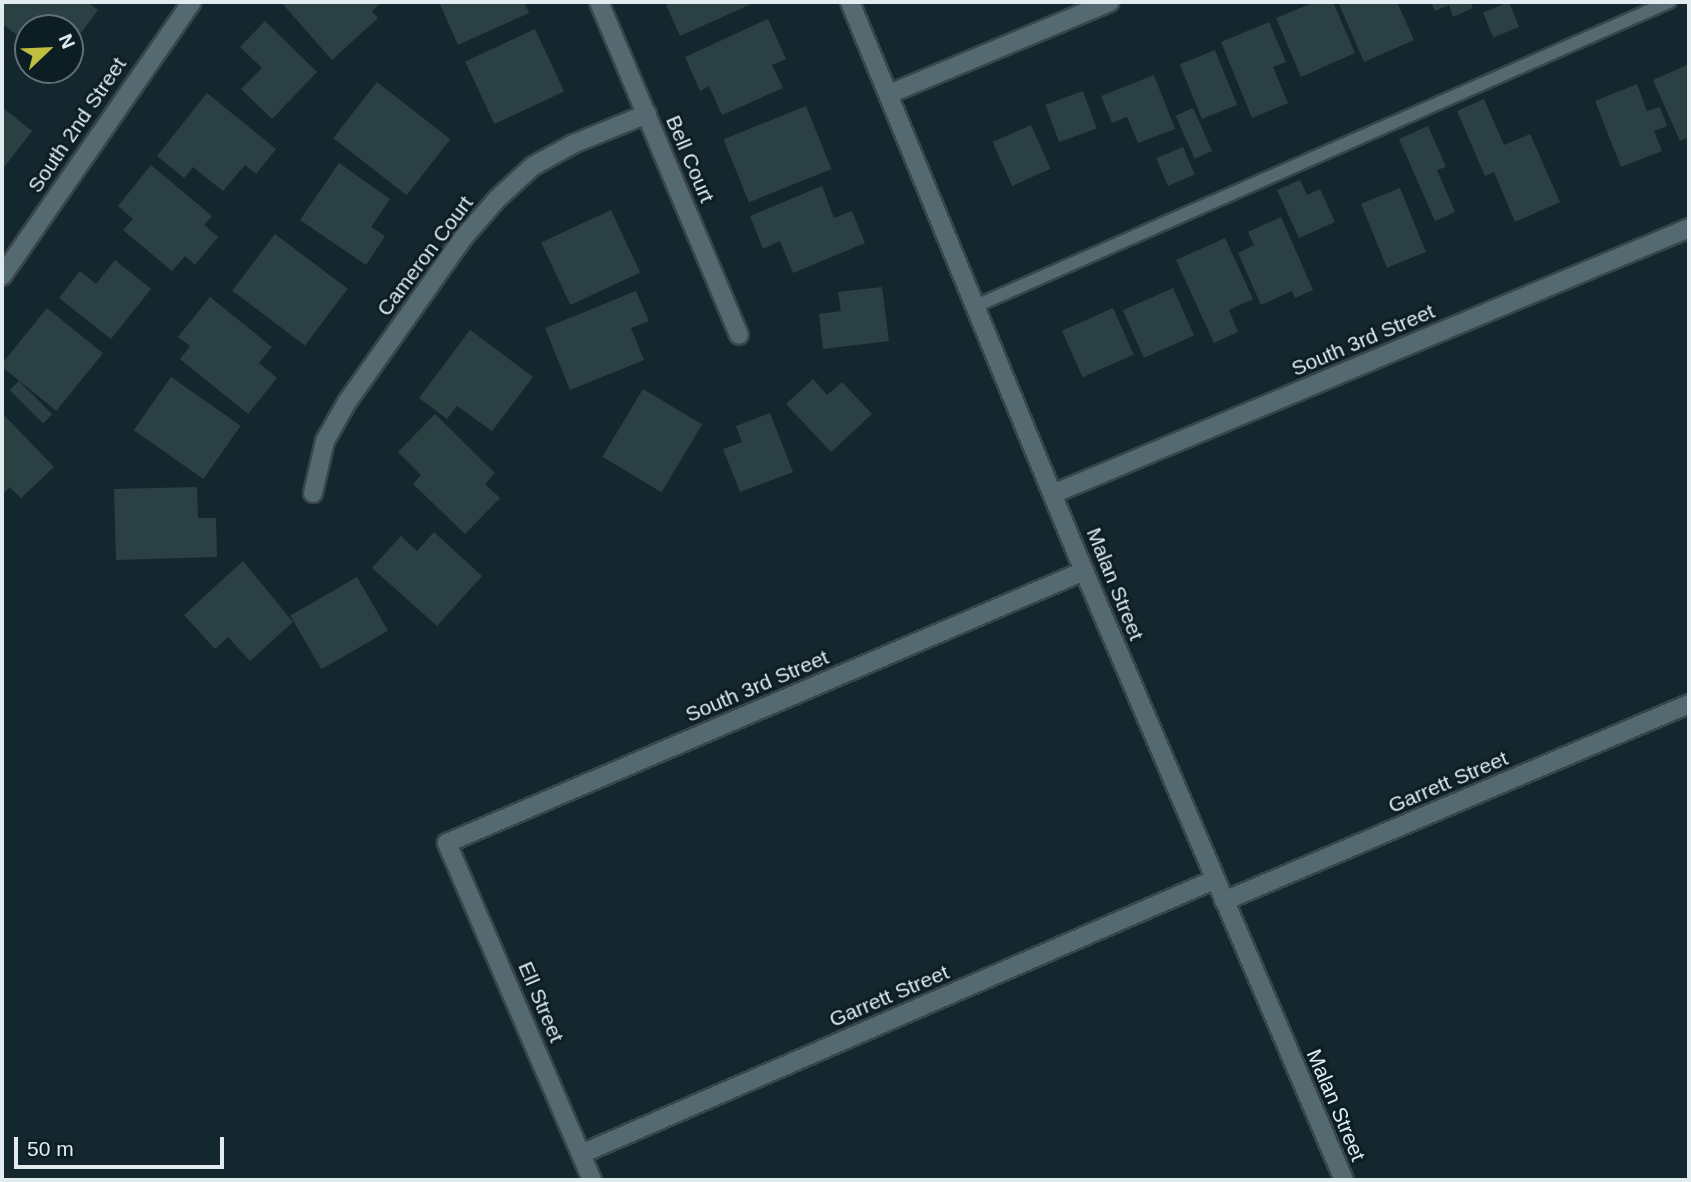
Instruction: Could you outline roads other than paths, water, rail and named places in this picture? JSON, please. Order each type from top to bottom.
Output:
[{"type":"street","name":"South 2nd Street","points":[[2,276],[192,2]]},
{"type":"street","name":"Bell Court","points":[[599,2],[739,335]]},
{"type":"street","name":"Malan Street","points":[[850,2],[978,305],[1084,571],[1344,1180]]},
{"type":"street","points":[[889,94],[1110,2]]},
{"type":"street","name":"Cameron Court","points":[[313,494],[325,441],[347,402],[463,238],[497,199],[533,166],[573,144],[647,114]]},
{"type":"street","name":"South 3rd Street","points":[[1055,493],[1689,228]]},
{"type":"street","name":"South 3rd Street","points":[[447,843],[1084,571]]},
{"type":"street","name":"Garrett Street","points":[[1224,901],[1689,704]]},
{"type":"street","name":"Ell Street","points":[[447,843],[592,1180]]},
{"type":"street","name":"Garrett Street","points":[[581,1154],[1214,880]]},
{"type":"lane","points":[[978,305],[1669,2]]}]
